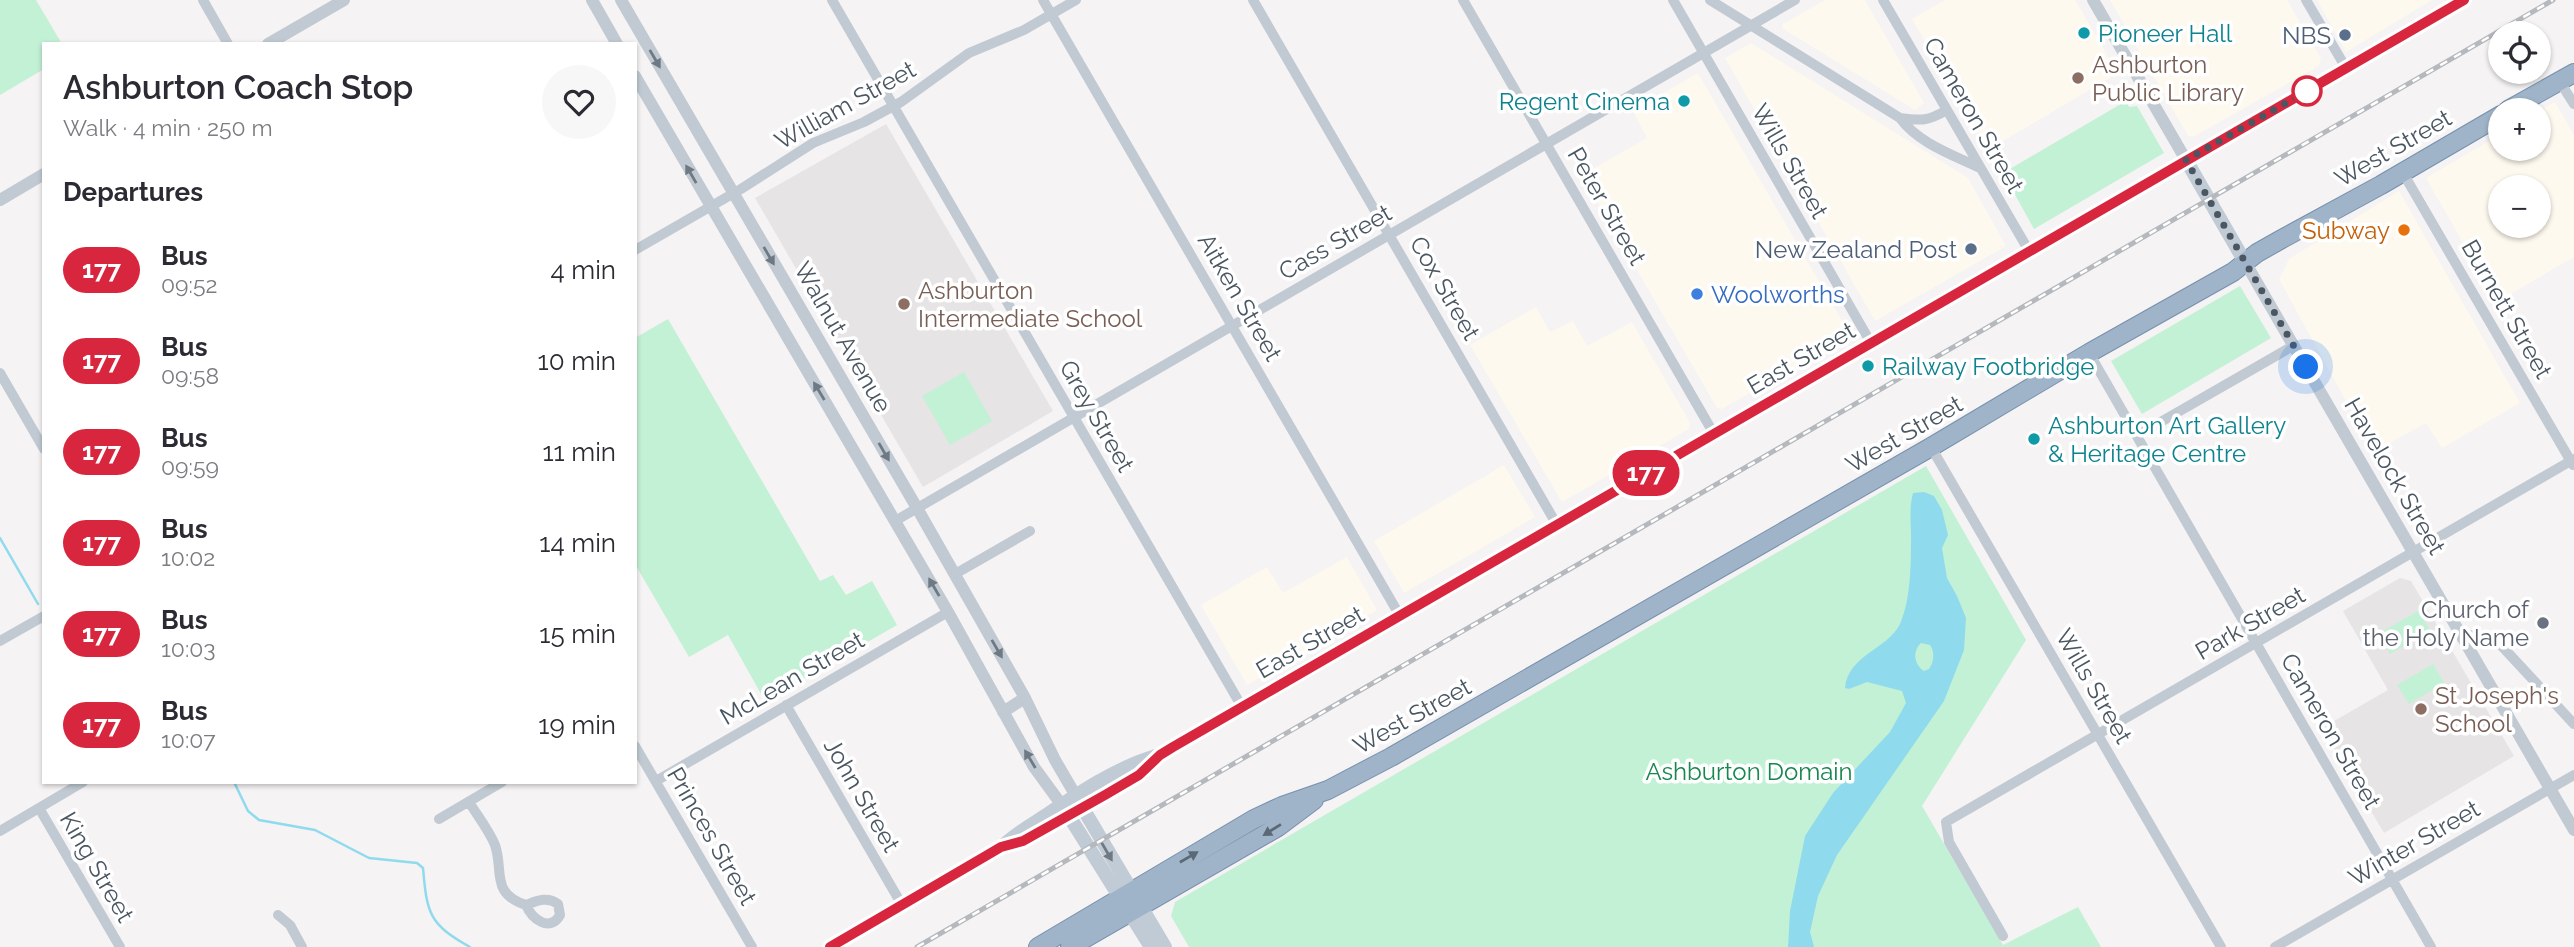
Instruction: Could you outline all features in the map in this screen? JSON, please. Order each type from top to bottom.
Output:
[{"type":"highway","points":[[2529,98],[2567,77]]},
{"type":"highway","name":"West Street","points":[[1038,947],[1255,819],[1282,806],[1328,790],[1391,757],[1931,447],[2089,353],[2233,272],[2280,240],[2403,173],[2488,122]]},
{"type":"highway","name":"West Street","points":[[1070,947],[1278,827],[1328,790]]},
{"type":"main road","name":"East Street","points":[[830,947],[1001,847],[1017,833],[1072,806],[1132,763],[1160,755],[2464,0]]},
{"type":"main road","name":"Havelock Street","points":[[2186,160],[2245,262]]},
{"type":"main road","name":"Walnut Avenue","points":[[1072,806],[1124,894],[1165,947]]},
{"type":"main road","name":"Walnut Avenue","points":[[1135,910],[1151,947]]},
{"type":"street","points":[[203,0],[227,42]]},
{"type":"street","points":[[271,42],[344,0]]},
{"type":"street","points":[[592,0],[616,42]]},
{"type":"street","name":"Walnut Avenue","points":[[621,0],[1025,698],[1055,760],[1072,806]]},
{"type":"street","name":"Grey Street","points":[[832,0],[1242,707]]},
{"type":"street","name":"Aitken Street","points":[[1043,0],[1400,616]]},
{"type":"street","name":"William Street","points":[[637,249],[733,194],[813,143],[864,122],[893,106],[969,53],[1024,30],[1076,0]]},
{"type":"street","name":"Cox Street","points":[[1253,0],[1557,525]]},
{"type":"street","name":"Peter Street","points":[[1463,0],[1714,434]]},
{"type":"street","name":"Wills Street","points":[[1673,0],[1871,343]]},
{"type":"street","points":[[1710,0],[1900,118],[1919,121],[1930,119],[1947,110]]},
{"type":"street","name":"Cass Street","points":[[895,521],[1795,0]]},
{"type":"street","name":"Cameron Street","points":[[1883,0],[2029,251]]},
{"type":"street","name":"Havelock Street","points":[[2093,0],[2186,160]]},
{"type":"street","points":[[2306,0],[2346,68]]},
{"type":"street","points":[[2567,77],[2574,104]]},
{"type":"street","name":"Walnut Avenue","points":[[637,79],[948,612],[1034,767],[1072,806]]},
{"type":"street","points":[[1900,118],[1907,128],[1980,168]]},
{"type":"street","points":[[1930,119],[1928,129],[1931,143]]},
{"type":"street","name":"Burnett Street","points":[[2403,173],[2573,463]]},
{"type":"street","points":[[0,200],[42,175]]},
{"type":"street","name":"Havelock Street","points":[[2245,262],[2574,830]]},
{"type":"street","points":[[2138,435],[2293,346]]},
{"type":"street","name":"Cameron Street","points":[[2089,353],[2431,947]]},
{"type":"street","points":[[0,373],[42,446]]},
{"type":"street","name":"Wills Street","points":[[1931,447],[2221,947]]},
{"type":"street","name":"Park Street","points":[[2003,936],[1949,842],[1946,822],[2413,552],[2573,463]]},
{"type":"street","points":[[955,574],[1030,530]]},
{"type":"street","name":"McLean Street","points":[[656,780],[948,612]]},
{"type":"street","points":[[0,641],[42,617]]},
{"type":"street","points":[[2461,635],[2490,636],[2498,642],[2574,723]]},
{"type":"street","points":[[1003,712],[1025,698]]},
{"type":"street","name":"John Street","points":[[786,705],[902,905]]},
{"type":"street","name":"Princes Street","points":[[637,749],[752,947]]},
{"type":"street","name":"Winter Street","points":[[2275,947],[2574,775]]},
{"type":"street","points":[[0,831],[80,784]]},
{"type":"street","points":[[439,819],[499,784]]},
{"type":"street","points":[[469,802],[495,846],[500,884],[510,897],[526,905]]},
{"type":"street","name":"King Street","points":[[39,808],[120,947]]},
{"type":"street","points":[[278,915],[290,925],[302,947]]},
{"type":"shaded area","points":[[1825,0],[1865,0],[1924,103],[1915,110],[1782,28],[1783,24]]},
{"type":"shaded area","points":[[1945,0],[2075,0],[2118,73],[1988,150],[1912,19]]},
{"type":"shaded area","points":[[2110,0],[2287,0],[2321,58],[2319,66],[2193,137],[2188,136]]},
{"type":"shaded area","points":[[2317,0],[2432,0],[2346,52]]},
{"type":"shaded area","points":[[1751,43],[1968,178],[2006,246],[1875,321],[1725,58]]},
{"type":"shaded area","points":[[1696,74],[1848,331],[1846,337],[1722,409],[1717,408],[1582,175],[1647,138],[1633,111]]},
{"type":"shaded area","points":[[2555,102],[2574,135],[2574,257],[2497,302],[2426,178],[2488,142],[2488,161],[2551,161],[2551,104]]},
{"type":"shaded area","name":"Ashburton Intermediate School","points":[[886,124],[1053,411],[923,487],[755,198]]},
{"type":"shaded area","points":[[2399,191],[2520,403],[2442,448],[2426,423],[2374,452],[2279,279],[2289,259]]},
{"type":"shaded area","points":[[1536,307],[1550,332],[1573,321],[1587,346],[1632,322],[1690,423],[1689,429],[1562,502],[1470,345]]},
{"type":"shaded area","points":[[1504,465],[1535,517],[1404,593],[1374,541]]},
{"type":"shaded area","points":[[1347,557],[1377,610],[1247,685],[1201,605],[1267,567],[1283,593]]},
{"type":"shaded area","name":"St Joseph's School","points":[[2400,578],[2411,581],[2514,756],[2384,833],[2322,728],[2388,690],[2343,611]]},
{"type":"green space","points":[[0,0],[36,0],[61,42],[42,42],[42,70],[0,95]]},
{"type":"green space","points":[[2126,101],[2129,107],[2137,106],[2164,153],[2034,229],[2003,173]]},
{"type":"green space","points":[[2240,286],[2271,338],[2142,414],[2111,361]]},
{"type":"green space","points":[[668,319],[820,581],[833,575],[846,595],[872,581],[897,625],[765,701],[728,635],[689,657],[637,567],[637,337]]},
{"type":"green space","points":[[964,372],[992,421],[950,445],[922,396]]},
{"type":"green space","name":"Ashburton Domain","points":[[1926,466],[2026,640],[1922,806],[2003,945],[2078,907],[2101,947],[1189,947],[1171,916],[1175,902]]},
{"type":"green space","points":[[2418,611],[2430,630],[2390,654],[2378,634]]},
{"type":"green space","points":[[2433,664],[2444,683],[2409,704],[2397,685]]},
{"type":"water","points":[[1924,492],[1934,496],[1942,510],[1948,535],[1942,548],[1947,578],[1966,618],[1964,650],[1944,701],[1837,855],[1818,896],[1810,932],[1814,947],[1788,947],[1790,911],[1805,836],[1833,793],[1890,732],[1906,703],[1902,691],[1867,682],[1845,688],[1853,668],[1894,633],[1904,614],[1910,581],[1913,493]],"holes":[[[1921,643],[1930,645],[1933,660],[1929,669],[1924,671],[1916,662],[1915,654]]]},
{"type":"waterway","points":[[0,538],[38,604]]},
{"type":"waterway","points":[[235,784],[248,811],[259,820],[315,830],[369,858],[417,863],[423,868],[426,897],[438,924],[470,947]]},
{"type":"railway","points":[[917,947],[2553,0]]},
{"type":"bus line","name":"177","points":[[830,947],[1001,847],[1023,841],[1105,795],[1139,775],[1173,747],[2464,0]]},
{"type":"place","name":"Pioneer Hall","points":[[2084,33]]},
{"type":"place","name":"NBS","points":[[2345,35]]},
{"type":"place","name":"Ashburton Public Library","points":[[2078,78]]},
{"type":"place","name":"Regent Cinema","points":[[1684,101]]},
{"type":"place","name":"Subway","points":[[2404,230]]},
{"type":"place","name":"New Zealand Post","points":[[1971,249]]},
{"type":"place","name":"Woolworths","points":[[1697,294]]},
{"type":"place","name":"Ashburton Intermediate School","points":[[904,304]]},
{"type":"place","name":"Railway Footbridge","points":[[1868,366]]},
{"type":"place","name":"Ashburton Art Gallery & Heritage Centre","points":[[2034,439]]},
{"type":"place","name":"Church of the Holy Name","points":[[2543,623]]},
{"type":"place","name":"St Joseph's School","points":[[2421,709]]},
{"type":"route","points":[[2306,367],[2186,160],[2307,91]]}]
